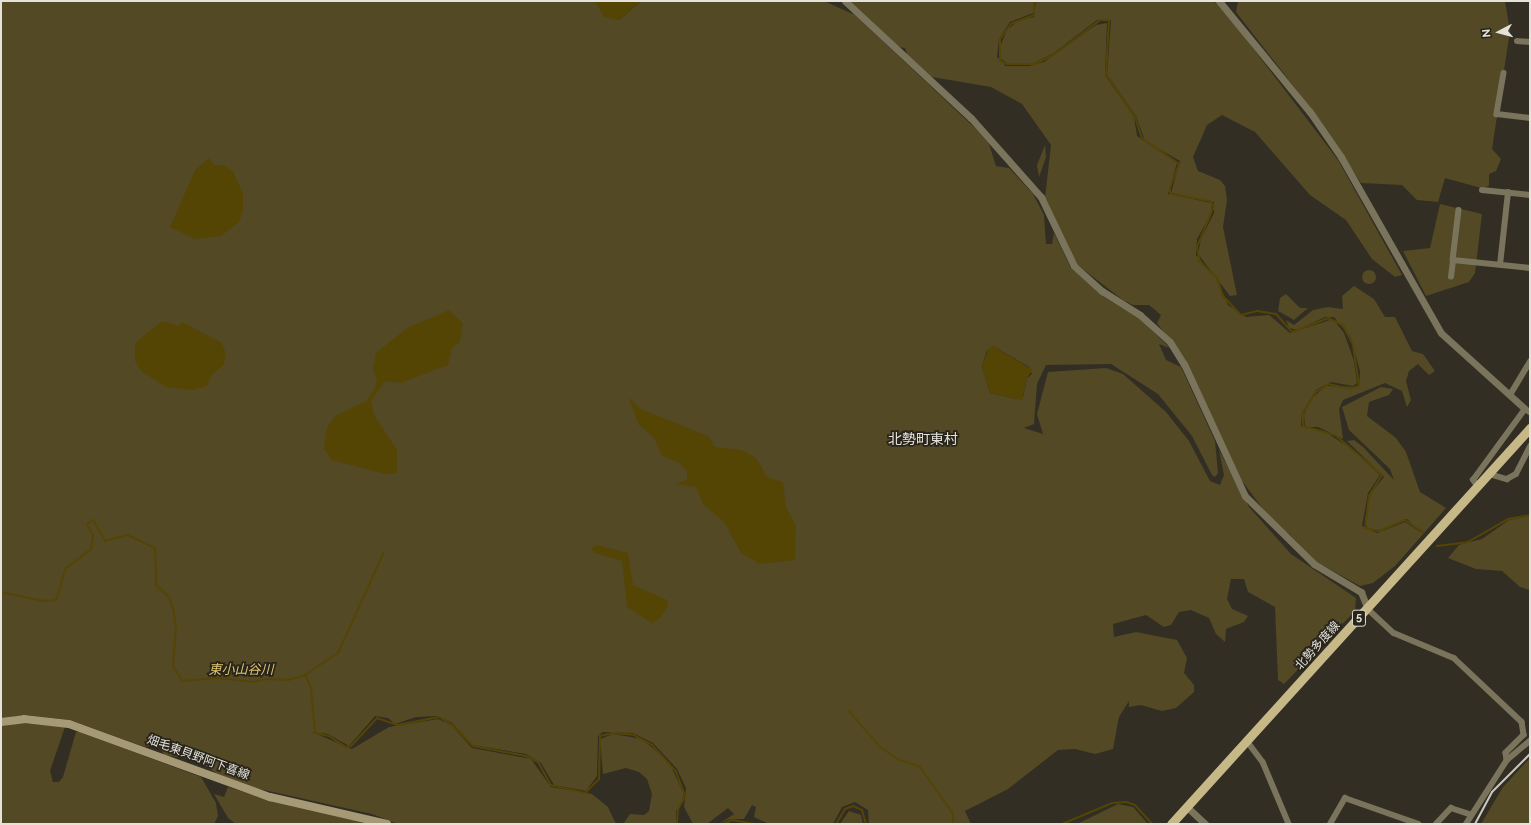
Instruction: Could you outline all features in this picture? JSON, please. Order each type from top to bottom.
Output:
[{"type":"main road","name":"北勢多度線","points":[[1171,824],[1368,609],[1530,428]]},
{"type":"main road","name":"畑毛東貝野阿下喜線","points":[[1,722],[24,719],[69,724],[270,797],[386,824]]},
{"type":"street","points":[[844,1],[971,118],[1041,197],[1074,266],[1102,291],[1140,314],[1170,342],[1184,364],[1245,496],[1314,564],[1361,592],[1368,609],[1394,633],[1454,658],[1522,722],[1524,735],[1506,753],[1507,760]]},
{"type":"street","points":[[1219,1],[1310,112],[1341,157],[1441,333],[1528,411],[1473,480],[1477,486]]},
{"type":"street","points":[[1517,41],[1530,42]]},
{"type":"street","points":[[1504,73],[1497,114],[1530,118]]},
{"type":"street","points":[[1482,190],[1530,195]]},
{"type":"street","points":[[1500,265],[1508,192]]},
{"type":"street","points":[[1451,277],[1459,210]]},
{"type":"street","points":[[1453,260],[1530,268]]},
{"type":"street","points":[[1510,395],[1530,362]]},
{"type":"street","points":[[1489,474],[1507,479],[1516,474],[1530,446]]},
{"type":"street","points":[[1247,741],[1263,762],[1289,824]]},
{"type":"street","points":[[1466,824],[1470,814],[1507,760],[1530,741]]},
{"type":"street","points":[[1330,824],[1344,798],[1419,824]]},
{"type":"street","points":[[1187,807],[1205,824]]},
{"type":"street","points":[[1436,824],[1451,808],[1470,814]]},
{"type":"shaded area","points":[[1,1],[595,1],[619,20],[641,1],[824,1],[855,15],[977,130],[989,144],[996,166],[1009,168],[1033,194],[1044,215],[1046,244],[1052,244],[1054,233],[1071,268],[1104,297],[1140,319],[1170,348],[1159,344],[1166,360],[1181,367],[1215,441],[1218,473],[1215,477],[1212,475],[1192,436],[1158,394],[1111,364],[1046,365],[1037,384],[1034,424],[1024,428],[1043,434],[1037,414],[1048,372],[1106,368],[1123,374],[1166,412],[1189,441],[1210,481],[1220,485],[1224,475],[1219,450],[1249,507],[1291,554],[1356,598],[1355,611],[1284,684],[1278,680],[1275,607],[1248,592],[1244,579],[1231,579],[1227,599],[1232,609],[1248,616],[1244,622],[1226,629],[1225,642],[1216,634],[1209,618],[1191,610],[1179,612],[1171,625],[1164,627],[1146,615],[1113,624],[1114,637],[1136,632],[1177,640],[1187,658],[1184,673],[1194,685],[1194,692],[1176,708],[1162,711],[1141,705],[1129,707],[1129,701],[1119,717],[1113,749],[1095,754],[1075,749],[1058,750],[1008,789],[965,811],[971,824],[869,824],[868,810],[855,802],[842,807],[833,824],[769,824],[754,817],[756,807],[752,805],[744,819],[730,819],[719,824],[734,814],[728,808],[707,824],[693,824],[684,807],[686,788],[677,769],[653,743],[633,733],[603,732],[598,736],[597,776],[586,791],[554,785],[541,763],[526,754],[473,745],[452,723],[438,716],[416,717],[395,724],[388,718],[375,716],[349,746],[328,734],[312,732],[352,749],[389,727],[438,719],[451,725],[472,748],[531,759],[551,787],[592,794],[608,807],[616,824],[398,824],[372,814],[251,787],[221,777],[198,760],[164,755],[158,744],[145,747],[70,720],[27,715],[1,718]],"holes":[[[993,346],[1029,367],[1032,374],[1027,378],[1023,397],[1017,399],[990,393],[982,366],[987,351]]]},
{"type":"shaded area","points":[[595,1],[641,1],[619,20],[604,17]]},
{"type":"shaded area","points":[[850,1],[1033,1],[1033,13],[1010,22],[999,39],[997,57],[1006,66],[1029,66],[1044,62],[1096,25],[1107,23],[1105,75],[1134,117],[1137,136],[1177,163],[1168,194],[1212,203],[1211,214],[1197,239],[1196,255],[1216,278],[1228,305],[1246,317],[1269,315],[1290,333],[1333,319],[1344,333],[1354,361],[1357,383],[1353,386],[1331,382],[1316,390],[1302,413],[1301,426],[1324,431],[1350,448],[1380,475],[1368,493],[1362,526],[1377,533],[1405,522],[1422,533],[1407,519],[1379,530],[1367,528],[1365,519],[1371,493],[1384,477],[1347,441],[1354,440],[1363,447],[1394,480],[1390,469],[1349,430],[1342,407],[1381,387],[1393,389],[1389,395],[1369,402],[1367,416],[1396,438],[1406,452],[1420,492],[1446,508],[1395,566],[1373,583],[1360,586],[1315,561],[1289,534],[1274,524],[1237,474],[1187,363],[1157,323],[1161,315],[1149,305],[1133,305],[1123,300],[1075,263],[1045,198],[1051,145],[1022,104],[991,87],[932,77],[908,56],[905,48],[899,47]]},
{"type":"shaded area","points":[[1036,1],[1214,1],[1230,18],[1338,160],[1402,275],[1395,277],[1372,259],[1346,220],[1310,195],[1255,132],[1222,115],[1207,125],[1193,157],[1198,171],[1220,180],[1225,186],[1227,200],[1223,227],[1237,295],[1230,296],[1198,254],[1201,239],[1214,213],[1214,202],[1171,193],[1180,161],[1145,141],[1136,116],[1107,74],[1111,20],[1097,20],[1054,53],[1034,63],[1007,63],[1001,59],[999,49],[1007,30],[1019,20],[1034,17]]},
{"type":"shaded area","points":[[1238,1],[1505,1],[1510,31],[1492,149],[1501,159],[1496,171],[1489,174],[1489,186],[1481,188],[1445,178],[1438,202],[1417,200],[1402,185],[1361,183],[1312,110],[1236,12]]},
{"type":"shaded area","points":[[1045,145],[1046,157],[1039,177],[1037,165]]},
{"type":"shaded area","points":[[209,158],[214,165],[224,165],[233,171],[243,193],[243,211],[239,222],[221,236],[195,239],[170,227],[195,170]]},
{"type":"shaded area","points":[[1440,204],[1482,214],[1475,273],[1469,282],[1426,296],[1403,251],[1430,248]]},
{"type":"shaded area","points":[[1369,270],[1374,272],[1376,277],[1374,282],[1369,284],[1364,282],[1362,277],[1364,272]]},
{"type":"shaded area","points":[[1354,286],[1374,299],[1385,317],[1395,317],[1412,351],[1423,354],[1435,371],[1429,375],[1418,364],[1409,371],[1406,381],[1411,400],[1407,407],[1402,391],[1385,383],[1343,400],[1339,409],[1343,439],[1318,427],[1305,427],[1304,415],[1311,399],[1326,386],[1359,387],[1360,371],[1351,338],[1334,317],[1325,317],[1297,330],[1289,328],[1286,320],[1294,325],[1313,310],[1328,307],[1343,309],[1342,296]]},
{"type":"shaded area","points":[[1286,294],[1300,308],[1308,308],[1294,320],[1278,311],[1280,298]]},
{"type":"shaded area","points":[[449,310],[463,323],[460,342],[452,348],[448,365],[401,383],[385,381],[371,401],[374,415],[397,450],[397,473],[386,474],[331,460],[324,448],[327,428],[335,416],[366,401],[375,388],[377,379],[373,369],[376,353],[407,328]]},
{"type":"shaded area","points":[[162,321],[179,326],[182,322],[222,343],[226,354],[224,364],[211,376],[207,386],[193,390],[166,387],[141,371],[135,361],[135,343]]},
{"type":"shaded area","points":[[993,346],[1033,370],[1027,378],[1022,400],[990,393],[982,366],[989,348]]},
{"type":"shaded area","points":[[628,397],[641,409],[708,436],[715,447],[742,450],[756,458],[767,477],[783,482],[786,507],[796,526],[795,560],[760,564],[741,553],[724,522],[703,504],[696,487],[675,484],[687,480],[687,471],[678,462],[662,456],[654,438],[639,425]]},
{"type":"shaded area","points":[[1530,516],[1530,590],[1520,587],[1502,571],[1476,569],[1448,558],[1459,545],[1482,539],[1509,520]]},
{"type":"shaded area","points":[[597,545],[628,553],[633,585],[667,600],[668,605],[661,617],[652,623],[627,607],[622,561],[595,553],[591,548]]},
{"type":"shaded area","points":[[20,723],[65,727],[50,771],[53,782],[59,782],[63,777],[76,732],[80,732],[201,777],[216,803],[218,816],[214,824],[1,824],[1,725]]},
{"type":"shaded area","points":[[613,734],[642,739],[669,762],[683,792],[684,800],[676,811],[676,824],[623,824],[630,814],[644,815],[649,811],[652,794],[647,779],[639,772],[626,768],[603,774],[600,739]]},
{"type":"shaded area","points":[[1530,758],[1530,824],[1481,824],[1503,787]]},
{"type":"shaded area","points":[[228,787],[270,800],[379,824],[236,824],[228,818],[214,794],[224,797]]},
{"type":"shaded area","points":[[1118,804],[1133,807],[1148,824],[1077,824]]},
{"type":"shaded area","points":[[849,811],[861,815],[863,824],[840,824]]},
{"type":"waterway","name":"東小山谷川","points":[[1034,1],[1034,15],[1011,24],[1000,39],[1000,61],[1007,64],[1035,64],[1055,54],[1100,20],[1109,20],[1106,74],[1135,117],[1142,138],[1179,164],[1170,187],[1170,194],[1210,201],[1214,206],[1197,247],[1200,262],[1217,278],[1223,296],[1241,315],[1257,311],[1276,314],[1292,332],[1328,318],[1343,325],[1353,345],[1359,386],[1350,389],[1329,384],[1316,392],[1303,414],[1303,426],[1335,435],[1382,475],[1369,496],[1365,528],[1379,531],[1405,520],[1423,532]]},
{"type":"waterway","name":"東小山谷川","points":[[1437,546],[1468,542],[1508,519],[1530,515]]},
{"type":"waterway","name":"東小山谷川","points":[[1,592],[43,601],[56,600],[66,568],[91,549],[93,536],[87,524],[93,520],[105,541],[128,535],[155,548],[156,585],[169,597],[173,608],[176,626],[173,666],[182,681],[219,678],[252,682],[267,679],[288,680],[305,675],[311,688],[315,733],[329,736],[346,747],[351,746],[377,718],[397,725],[439,717],[452,725],[473,746],[526,756],[538,762],[551,785],[585,793],[599,779],[600,736],[613,733],[634,735],[652,745],[676,772],[685,796],[678,809],[677,824]]},
{"type":"waterway","points":[[305,675],[338,653],[384,552]]},
{"type":"waterway","points":[[849,711],[879,746],[899,760],[920,767],[953,814],[953,824]]},
{"type":"waterway","name":"東小山谷川","points":[[1062,824],[1112,803],[1126,802],[1135,805],[1152,824]]},
{"type":"waterway","name":"東小山谷川","points":[[836,824],[845,809],[853,806],[862,810],[866,824]]},
{"type":"waterway","name":"東小山谷川","points":[[724,824],[732,820],[755,824]]},
{"type":"railway","points":[[1475,824],[1492,792],[1530,754]]},
{"type":"district","name":"北勢町東村","points":[[923,439]]}]
